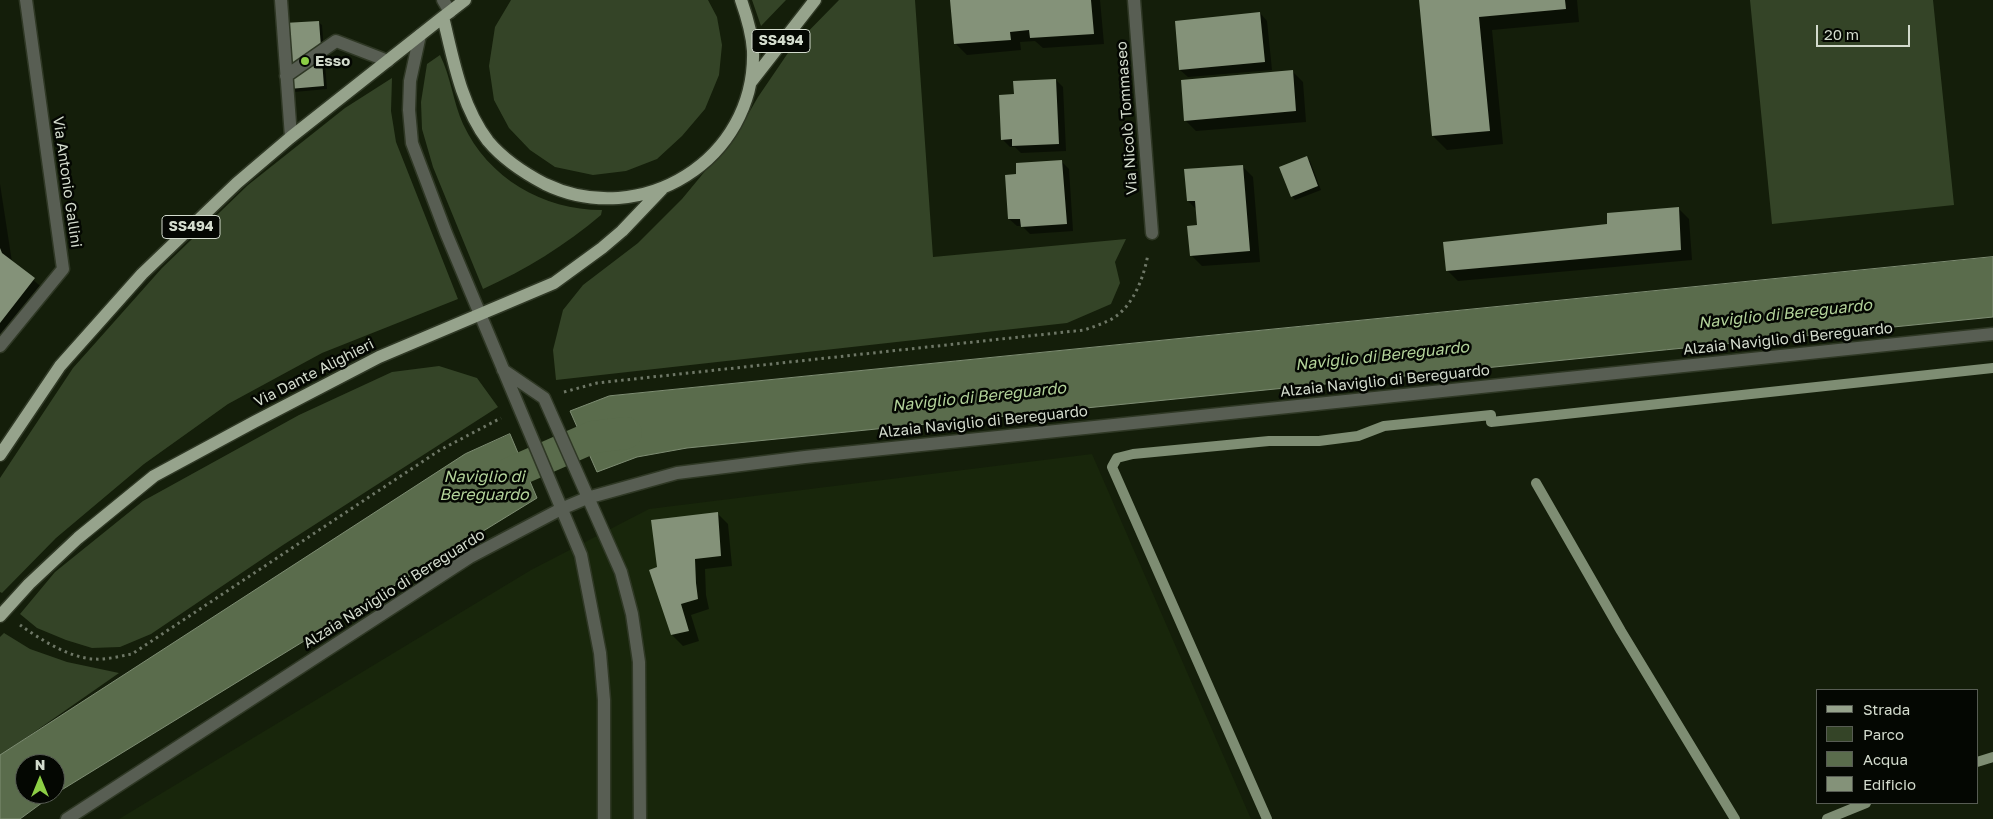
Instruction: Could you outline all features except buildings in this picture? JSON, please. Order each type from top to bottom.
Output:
[{"type":"main road","name":"SS494","points":[[0,455],[60,366],[142,274],[237,183],[291,137],[464,0]]},
{"type":"main road","name":"SS494","points":[[446,14],[460,83],[471,113],[488,140],[509,162],[534,178],[560,191],[585,197],[611,199],[637,196],[662,189],[699,167],[722,144],[740,112],[749,84],[753,50],[749,22],[741,0]]},
{"type":"main road","name":"SS494","points":[[749,84],[815,0]]},
{"type":"main road","name":"Via Dante Alighieri","points":[[0,616],[78,538],[154,476],[380,357],[554,283],[622,231],[662,189]]},
{"type":"street","name":"Via Antonio Gallini","points":[[0,346],[63,269],[26,0]]},
{"type":"street","points":[[281,0],[291,137]]},
{"type":"street","points":[[442,0],[446,14]]},
{"type":"street","name":"Via Nicolò Tommaseo","points":[[1134,0],[1152,233]]},
{"type":"street","points":[[420,35],[410,81],[409,110],[412,143],[446,233],[526,428],[581,554],[600,653],[604,700],[604,819]]},
{"type":"street","points":[[286,76],[336,41],[388,61]]},
{"type":"street","name":"Alzaia Naviglio di Bereguardo","points":[[67,819],[470,557],[587,498],[677,473],[805,457],[1993,334]]},
{"type":"street","points":[[503,370],[544,398],[621,572],[632,614],[639,662],[640,819]]},
{"type":"path","points":[[544,398],[597,383],[1084,330],[1111,320],[1129,304],[1145,273],[1152,233]]},
{"type":"path","points":[[19,624],[46,643],[93,659],[132,654],[440,450],[518,408]]},
{"type":"shaded area","points":[[1092,454],[1251,819],[119,819],[531,570],[649,509]]},
{"type":"green space","points":[[511,0],[708,0],[717,17],[722,45],[719,75],[705,109],[682,136],[657,159],[626,171],[593,175],[555,167],[530,150],[509,128],[494,100],[489,66],[495,27]]},
{"type":"green space","points":[[752,0],[786,0],[761,26]]},
{"type":"green space","points":[[839,0],[915,0],[933,257],[1126,239],[1115,262],[1120,283],[1111,304],[1067,323],[556,380],[553,350],[563,310],[583,285],[638,243],[682,199],[739,130],[758,97],[790,50]]},
{"type":"green space","points":[[1750,0],[1933,0],[1954,205],[1772,224]]},
{"type":"green space","points":[[440,55],[463,124],[487,160],[502,175],[539,197],[559,204],[580,209],[602,210],[601,215],[559,247],[514,274],[483,289],[433,167],[422,129],[421,102],[427,64]]},
{"type":"green space","points":[[392,78],[391,111],[396,142],[458,299],[322,353],[228,404],[144,464],[56,538],[2,593],[0,592],[0,478],[73,368],[162,268],[248,185],[345,108]]},
{"type":"green space","points":[[439,366],[477,378],[498,407],[283,545],[151,634],[120,647],[92,648],[37,628],[20,614],[55,572],[143,501],[299,415],[392,372]]},
{"type":"green space","points":[[4,633],[30,649],[67,662],[119,673],[0,756],[0,637]]},
{"type":"water","points":[[1993,257],[1993,317],[687,448],[637,457],[597,472],[570,411],[609,396]]},
{"type":"water","name":"Naviglio di Bereguardo","points":[[510,434],[537,498],[65,788],[65,754],[15,754],[15,804],[40,804],[20,819],[0,819],[0,755],[465,454]]},
{"type":"waterway","points":[[1267,819],[1112,467],[1117,458],[1133,454],[1269,441],[1319,441],[1358,436],[1384,426],[1491,415],[1491,422],[1993,368]]},
{"type":"waterway","name":"Naviglio di Bereguardo","points":[[485,490],[511,473],[593,437],[626,433]]},
{"type":"waterway","points":[[1536,483],[1621,631],[1735,819]]},
{"type":"waterway","points":[[1978,762],[1993,757]]},
{"type":"waterway","points":[[1827,819],[1864,804]]},
{"type":"place","name":"Esso","points":[[305,61]]}]
